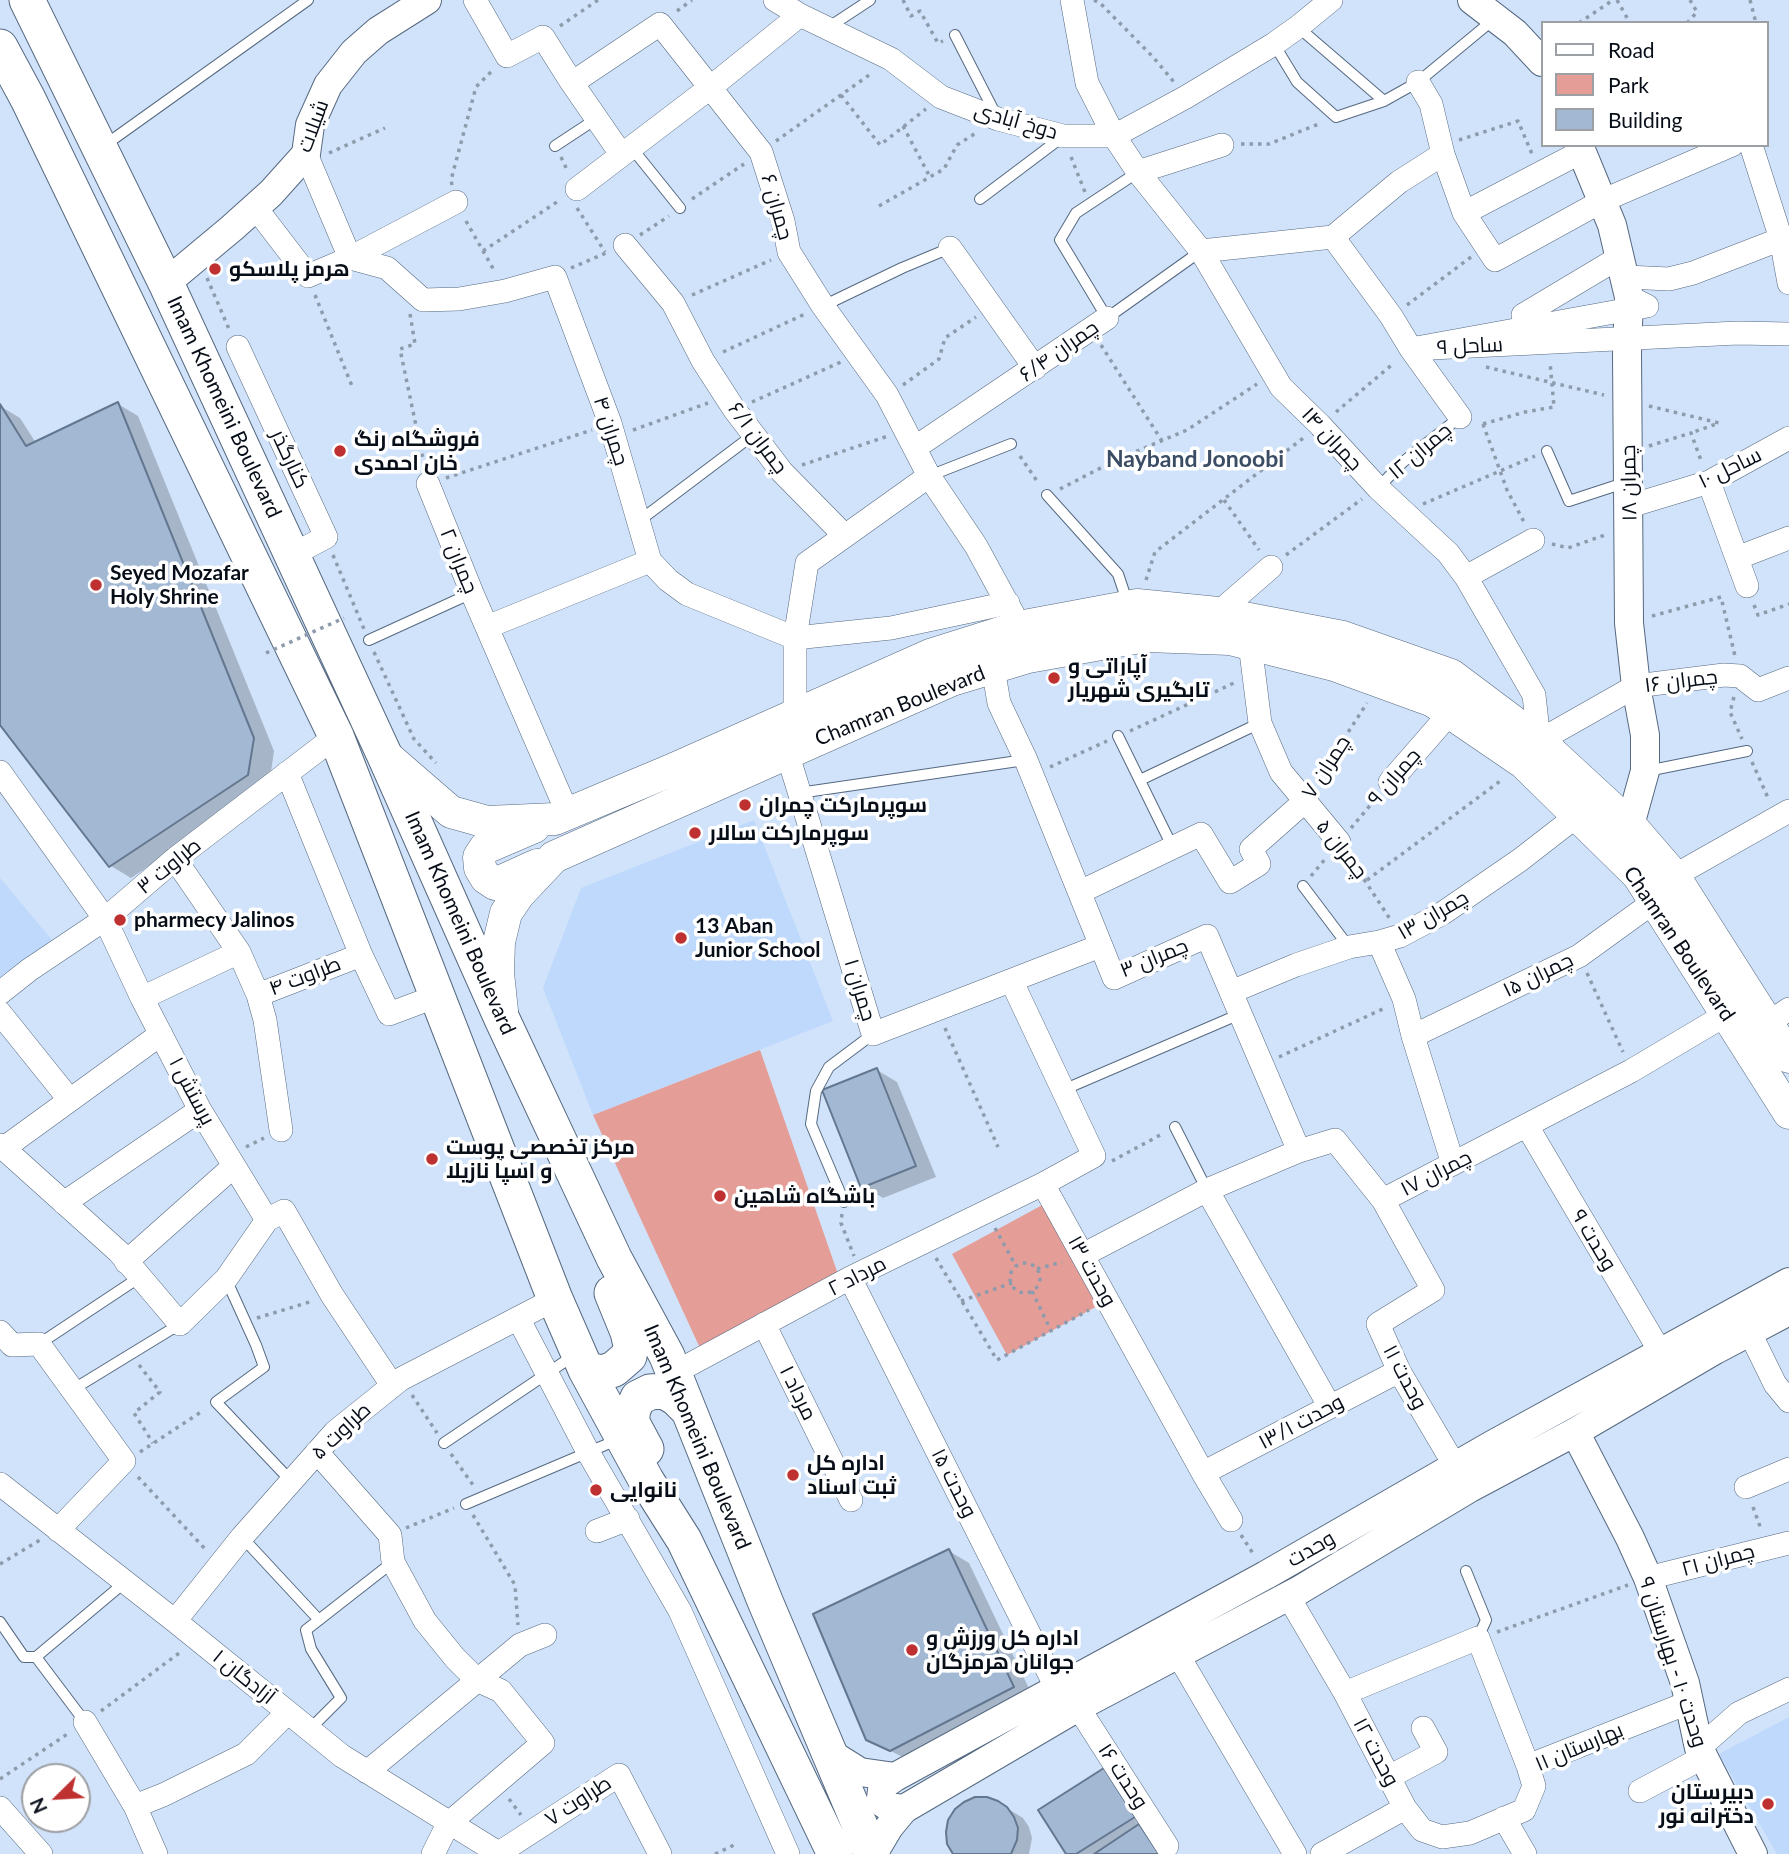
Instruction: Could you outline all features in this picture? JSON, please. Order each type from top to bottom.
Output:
[{"type":"main road","name":"Imam Khomeini Boulevard","points":[[27,0],[166,282],[614,1258],[667,1356],[828,1752],[873,1854]]},
{"type":"main road","name":"Imam Khomeini Boulevard","points":[[4,58],[336,736],[582,1362],[691,1555],[835,1854]]},
{"type":"main road","name":"Chamran Boulevard","points":[[384,754],[451,812],[488,822],[561,816],[795,715],[1014,615],[1133,606],[1218,612],[1343,637],[1451,675],[1532,752],[1630,825],[1674,876],[1778,1016],[1789,1057]]},
{"type":"main road","points":[[1014,615],[1028,657]]},
{"type":"main road","name":"Chamran Boulevard","points":[[502,1019],[498,973],[499,942],[506,913],[519,894],[554,857],[952,680],[1028,657],[1146,636],[1230,639],[1334,665],[1433,701],[1450,713],[1532,752],[1578,815],[1638,875],[1789,1113]]},
{"type":"main road","points":[[554,857],[495,884],[486,878],[480,868],[479,858],[485,848],[561,816]]},
{"type":"main road","points":[[582,1362],[603,1373],[614,1369],[629,1356],[631,1345],[628,1332],[607,1275],[614,1258]]},
{"type":"main road","points":[[689,1411],[664,1391],[650,1392],[638,1398],[631,1421],[654,1464],[691,1555]]},
{"type":"street","name":"شیلات","points":[[166,282],[308,158],[310,125],[328,85],[354,52],[378,31],[427,0]]},
{"type":"street","points":[[475,0],[508,56],[543,37],[597,119],[626,151]]},
{"type":"street","name":"دوخ آبادی","points":[[775,0],[891,59],[941,97],[998,119],[1063,136],[1114,136],[1274,44],[1331,0]]},
{"type":"street","name":"چمران ۱۴","points":[[1072,0],[1087,83],[1114,136],[1138,172],[1201,251],[1281,387],[1377,488],[1448,553],[1466,577],[1534,695],[1532,752]]},
{"type":"street","points":[[1472,0],[1515,33],[1540,60]]},
{"type":"street","points":[[573,191],[711,87],[800,15]]},
{"type":"street","name":"چمران ۶","points":[[572,83],[660,24],[761,152],[783,221],[789,252],[823,306],[887,395],[929,476],[976,546],[1014,615]]},
{"type":"street","points":[[1418,82],[1430,104],[1442,150],[1464,213],[1495,260],[1697,152],[1722,147]]},
{"type":"street","points":[[1138,172],[1222,145]]},
{"type":"street","points":[[1752,147],[1781,239],[1789,283]]},
{"type":"street","points":[[1464,213],[1540,173],[1580,148]]},
{"type":"street","name":"چمران ۱۸","points":[[1580,148],[1604,200],[1625,277],[1629,622],[1645,735],[1645,771],[1630,825]]},
{"type":"street","points":[[1201,251],[1333,237],[1442,150]]},
{"type":"street","points":[[308,158],[350,258]]},
{"type":"street","points":[[255,207],[308,276],[350,258],[456,202]]},
{"type":"street","points":[[1333,237],[1391,316],[1460,418]]},
{"type":"street","points":[[1523,315],[1625,277],[1669,278],[1693,272],[1781,239]]},
{"type":"street","points":[[950,248],[1035,368]]},
{"type":"street","name":"چمران ۶/۱","points":[[616,249],[673,303],[704,361],[753,435],[782,472],[845,536]]},
{"type":"street","points":[[350,258],[387,268],[423,300],[459,299],[505,291],[555,277]]},
{"type":"street","name":"چمران ۴","points":[[555,277],[612,430],[650,561]]},
{"type":"street","name":"ساحل ۹","points":[[1411,349],[1647,306],[1625,277]]},
{"type":"street","name":"چمران ۶/۴","points":[[911,439],[1035,368],[1099,323]]},
{"type":"street","name":"ساحل ۹","points":[[1411,349],[1725,334],[1789,334]]},
{"type":"street","name":"کنارگذر","points":[[238,347],[326,537]]},
{"type":"street","name":"ساحل ۱۰","points":[[1629,504],[1709,482],[1789,438]]},
{"type":"street","points":[[795,715],[795,638],[807,563],[929,476]]},
{"type":"street","points":[[1709,482],[1747,586]]},
{"type":"street","name":"چمران ۲","points":[[428,484],[561,816]]},
{"type":"street","points":[[292,555],[326,537]]},
{"type":"street","points":[[1737,558],[1789,538]]},
{"type":"street","points":[[1466,577],[1533,540]]},
{"type":"street","points":[[486,627],[650,561],[668,580],[687,594],[795,638],[1014,615]]},
{"type":"street","points":[[1218,612],[1270,566]]},
{"type":"street","name":"چمران ۵","points":[[1250,644],[1260,723],[1281,772],[1339,842]]},
{"type":"street","name":"چمران ۳","points":[[993,668],[999,703],[1029,767],[1114,978],[1207,936],[1299,1151]]},
{"type":"street","name":"چمران ۱۶","points":[[1532,752],[1636,686],[1724,675],[1740,676],[1758,690],[1789,678]]},
{"type":"street","name":"چمران ۹","points":[[1390,782],[1450,713]]},
{"type":"street","name":"طراوت ۳","points":[[0,993],[105,919],[175,859],[336,736]]},
{"type":"street","name":"چمران ۱","points":[[787,752],[873,1034],[1100,946]]},
{"type":"street","name":"پرستش ۱","points":[[0,772],[105,919],[200,1110],[267,1220]]},
{"type":"street","points":[[287,773],[361,955]]},
{"type":"street","name":"چمران ۷","points":[[1080,892],[1200,834],[1230,882],[1259,864],[1251,849],[1304,802]]},
{"type":"street","points":[[1674,876],[1789,811]]},
{"type":"street","name":"چمران ۱۳","points":[[1231,992],[1349,947],[1390,939],[1443,913],[1520,860],[1578,815]]},
{"type":"street","name":"طراوت ۴","points":[[175,859],[239,952],[258,995],[265,1020],[281,1130]]},
{"type":"street","name":"چمران ۱۵","points":[[1413,1036],[1579,956],[1655,901]]},
{"type":"street","points":[[1390,939],[1413,1036],[1453,1164]]},
{"type":"street","points":[[142,998],[239,952]]},
{"type":"street","name":"طراوت ۴","points":[[258,995],[361,955],[389,1014],[437,996]]},
{"type":"street","points":[[1012,982],[1094,1156],[1043,1184]]},
{"type":"street","points":[[0,1013],[69,1099]]},
{"type":"street","name":"چمران ۱۷","points":[[1083,1255],[1207,1190],[1299,1151],[1335,1140],[1383,1200],[1632,1070],[1727,1014]]},
{"type":"street","points":[[161,1034],[2,1146],[133,1269],[180,1324],[226,1279],[267,1220],[284,1211],[332,1295],[392,1385]]},
{"type":"street","points":[[64,1203],[200,1110]]},
{"type":"street","name":"وحدت ۹","points":[[1527,1126],[1667,1364]]},
{"type":"street","points":[[133,1269],[231,1161]]},
{"type":"street","name":"مرداد ۲","points":[[674,1373],[850,1278],[1043,1184]]},
{"type":"street","name":"وحدت ۱۳","points":[[1043,1184],[1202,1473],[1231,1520]]},
{"type":"street","points":[[1207,1190],[1331,1407]]},
{"type":"street","name":"وحدت ۱۱","points":[[1383,1200],[1433,1290],[1378,1324],[1399,1371],[1455,1466]]},
{"type":"street","name":"وحدت ۱۵","points":[[850,1278],[1068,1698]]},
{"type":"street","name":"وحدت","points":[[873,1854],[889,1827],[904,1809],[1068,1698],[1266,1575],[1455,1466],[1608,1397],[1667,1364],[1789,1282]]},
{"type":"street","name":"طراوت ۵","points":[[175,1621],[242,1537],[335,1432],[392,1385],[555,1298]]},
{"type":"street","name":"وحدت","points":[[1667,1364],[1750,1333],[1789,1311]]},
{"type":"street","points":[[518,1318],[588,1452],[680,1611],[788,1854]]},
{"type":"street","name":"مرداد ۱","points":[[764,1324],[851,1500]]},
{"type":"street","points":[[0,1332],[12,1345],[39,1344],[124,1461],[58,1530]]},
{"type":"street","points":[[1750,1333],[1775,1384],[1789,1401]]},
{"type":"street","name":"وحدت ۱۳/۱","points":[[1202,1473],[1399,1371]]},
{"type":"street","name":"وحدت","points":[[895,1777],[1068,1698],[1178,1655],[1288,1596],[1471,1489],[1575,1432],[1608,1397]]},
{"type":"street","name":"وحدت ۱۰ - بهارستان ۹","points":[[1575,1432],[1648,1578],[1690,1702],[1701,1752],[1753,1854]]},
{"type":"street","points":[[317,1452],[390,1535],[393,1562],[425,1621],[477,1680],[501,1691],[543,1743],[448,1824],[433,1854]]},
{"type":"street","points":[[1746,1487],[1789,1469]]},
{"type":"street","name":"آزادگان ۱","points":[[0,1484],[342,1756],[499,1854]]},
{"type":"street","points":[[597,1531],[628,1519]]},
{"type":"street","name":"چمران ۲۱","points":[[1648,1578],[1778,1545]]},
{"type":"street","points":[[680,1611],[691,1555]]},
{"type":"street","name":"وحدت ۱۲","points":[[1288,1596],[1345,1693],[1405,1808],[1422,1830],[1443,1837],[1470,1833],[1504,1818]]},
{"type":"street","points":[[367,1772],[520,1645],[545,1635]]},
{"type":"street","points":[[1345,1693],[1478,1638],[1528,1766]]},
{"type":"street","points":[[1178,1655],[1295,1854]]},
{"type":"street","points":[[1640,1791],[1701,1752],[1739,1713],[1789,1689]]},
{"type":"street","name":"وحدت ۱۶","points":[[1068,1698],[1167,1846]]},
{"type":"street","name":"بهارستان ۱۱","points":[[1504,1818],[1524,1810],[1534,1786],[1528,1766],[1690,1702]]},
{"type":"street","points":[[135,1806],[246,1754],[287,1713]]},
{"type":"street","points":[[85,1722],[135,1806],[156,1854]]},
{"type":"street","points":[[1389,1777],[1436,1752],[1423,1728]]},
{"type":"street","points":[[828,1752],[860,1772],[895,1777]]},
{"type":"street","name":"طراوت ۷","points":[[499,1854],[619,1775],[660,1854]]},
{"type":"street","points":[[895,1777],[885,1784],[881,1790],[881,1798],[884,1804],[890,1807],[904,1809]]},
{"type":"street","points":[[0,1808],[41,1854]]},
{"type":"street","points":[[1322,1854],[1405,1808]]},
{"type":"street","points":[[1504,1818],[1525,1854]]},
{"type":"lane","points":[[100,148],[307,0]]},
{"type":"lane","points":[[828,27],[870,0]]},
{"type":"lane","points":[[1274,44],[1297,82],[1336,117],[1384,101],[1418,82],[1496,18]]},
{"type":"lane","points":[[1298,27],[1384,101]]},
{"type":"lane","points":[[955,36],[998,119]]},
{"type":"lane","points":[[555,146],[597,119]]},
{"type":"lane","points":[[981,199],[1063,136]]},
{"type":"lane","points":[[626,151],[680,208]]},
{"type":"lane","points":[[1099,323],[1060,240],[1076,213],[1138,172]]},
{"type":"lane","points":[[823,306],[950,248]]},
{"type":"lane","name":"چمران ۶/۴","points":[[1099,323],[1201,251]]},
{"type":"lane","name":"چمران ۱۲","points":[[1377,488],[1403,461],[1460,418]]},
{"type":"lane","points":[[639,521],[753,435]]},
{"type":"lane","points":[[929,476],[1012,444]]},
{"type":"lane","points":[[1547,451],[1569,501],[1629,504]]},
{"type":"lane","points":[[1047,495],[1118,575],[1133,606]]},
{"type":"lane","points":[[369,640],[472,593]]},
{"type":"lane","points":[[1140,780],[1260,723]]},
{"type":"lane","points":[[1118,736],[1173,848]]},
{"type":"lane","points":[[1645,771],[1747,751]]},
{"type":"lane","points":[[799,793],[1029,767]]},
{"type":"lane","points":[[1303,886],[1349,947]]},
{"type":"lane","points":[[1063,1090],[1240,1014]]},
{"type":"lane","points":[[844,1202],[811,1124],[816,1091],[830,1067],[873,1034]]},
{"type":"lane","points":[[1175,1127],[1207,1190]]},
{"type":"lane","points":[[39,1344],[133,1269]]},
{"type":"lane","points":[[226,1279],[264,1367],[216,1402],[292,1482]]},
{"type":"lane","points":[[72,1390],[180,1324]]},
{"type":"lane","points":[[443,1443],[547,1373],[582,1362]]},
{"type":"lane","points":[[466,1504],[623,1438]]},
{"type":"lane","points":[[242,1537],[319,1620]]},
{"type":"lane","points":[[309,1730],[341,1698],[311,1649],[306,1630],[393,1562]]},
{"type":"lane","points":[[1466,1572],[1486,1620],[1478,1638]]},
{"type":"lane","points":[[0,1622],[24,1657],[37,1657],[124,1583]]},
{"type":"lane","points":[[37,1657],[85,1722]]},
{"type":"path","points":[[543,37],[598,0]]},
{"type":"path","points":[[902,0],[911,16],[920,11],[938,43],[955,36]]},
{"type":"path","points":[[1094,0],[1153,57],[1186,97]]},
{"type":"path","points":[[1583,21],[1615,0],[1629,21]]},
{"type":"path","points":[[1689,21],[1697,12],[1690,0]]},
{"type":"path","points":[[1750,0],[1755,21]]},
{"type":"path","points":[[505,291],[456,202],[451,180],[476,87],[508,56]]},
{"type":"path","points":[[555,277],[616,249],[680,208],[891,59]]},
{"type":"path","points":[[841,94],[880,145],[941,97]]},
{"type":"path","points":[[1222,145],[1269,144],[1336,117]]},
{"type":"path","points":[[879,206],[944,169],[957,145],[998,119]]},
{"type":"path","points":[[1442,150],[1518,121],[1540,173]]},
{"type":"path","points":[[904,126],[930,177]]},
{"type":"path","points":[[308,158],[385,128]]},
{"type":"path","points":[[1063,136],[1090,204]]},
{"type":"path","points":[[555,146],[573,191],[616,249]]},
{"type":"path","points":[[483,251],[573,191]]},
{"type":"path","points":[[1391,316],[1486,246]]},
{"type":"path","points":[[673,303],[789,252]]},
{"type":"path","points":[[197,257],[238,347]]},
{"type":"path","points":[[308,276],[352,386]]},
{"type":"path","points":[[404,285],[415,344],[400,349],[428,484],[612,430],[730,403],[859,354]]},
{"type":"path","points":[[887,395],[939,359],[945,338],[992,305]]},
{"type":"path","points":[[704,361],[823,306]]},
{"type":"path","points":[[1099,323],[1162,441]]},
{"type":"path","points":[[1133,606],[1155,552],[1320,425],[1411,349]]},
{"type":"path","name":"چمران ۱۲","points":[[1460,418],[1474,410],[1483,424],[1554,407],[1550,360]]},
{"type":"path","points":[[1478,365],[1612,397]]},
{"type":"path","points":[[1012,444],[1047,495],[1116,460],[1188,430],[1273,374]]},
{"type":"path","points":[[1628,453],[1719,423],[1639,404]]},
{"type":"path","points":[[1483,424],[1500,471],[1533,540],[1568,548],[1629,504]]},
{"type":"path","points":[[1691,433],[1709,482]]},
{"type":"path","points":[[782,472],[911,439]]},
{"type":"path","points":[[1403,512],[1547,451]]},
{"type":"path","name":"چمران ۱۲","points":[[1270,566],[1377,488]]},
{"type":"path","points":[[1224,500],[1270,566]]},
{"type":"path","points":[[326,537],[414,739],[437,765]]},
{"type":"path","points":[[335,579],[342,574]]},
{"type":"path","points":[[1747,586],[1758,615],[1789,604]]},
{"type":"path","points":[[1629,622],[1721,597],[1740,676]]},
{"type":"path","points":[[266,653],[344,618]]},
{"type":"path","points":[[1029,767],[1118,736],[1254,675]]},
{"type":"path","name":"چمران ۷","points":[[1304,802],[1381,682]]},
{"type":"path","points":[[1367,880],[1532,752]]},
{"type":"path","name":"چمران ۹","points":[[1303,886],[1390,782]]},
{"type":"path","name":"چمران ۵","points":[[1339,842],[1367,880],[1390,939]]},
{"type":"path","points":[[1579,956],[1632,1070]]},
{"type":"path","points":[[1262,1065],[1404,999]]},
{"type":"path","points":[[937,1010],[998,1147]]},
{"type":"path","points":[[1094,1156],[1111,1161],[1175,1127]]},
{"type":"path","points":[[231,1161],[281,1130]]},
{"type":"path","points":[[844,1202],[841,1223],[855,1259],[850,1278]]},
{"type":"path","points":[[986,1212],[1016,1266]]},
{"type":"path","points":[[926,1241],[997,1360],[1108,1300]]},
{"type":"path","points":[[1037,1269],[1083,1255]]},
{"type":"path","points":[[1030,1264],[1037,1269],[1039,1283],[1032,1291],[1022,1292],[1014,1287],[1011,1274],[1016,1266],[1030,1264]]},
{"type":"path","points":[[961,1301],[1012,1283]]},
{"type":"path","points":[[1032,1291],[1051,1331]]},
{"type":"path","points":[[246,1321],[332,1295]]},
{"type":"path","points":[[131,1355],[160,1391],[134,1413],[153,1443]]},
{"type":"path","points":[[216,1402],[124,1461],[220,1565]]},
{"type":"path","points":[[1746,1487],[1778,1545]]},
{"type":"path","points":[[390,1535],[466,1504],[515,1585],[520,1645]]},
{"type":"path","points":[[1231,1520],[1266,1575]]},
{"type":"path","points":[[0,1564],[58,1530]]},
{"type":"path","points":[[1478,1638],[1648,1578]]},
{"type":"path","points":[[0,1779],[85,1722],[198,1640]]},
{"type":"path","points":[[497,1783],[533,1831]]},
{"type":"path","points":[[715,1854],[734,1845]]},
{"type":"shaded area","name":"13 Aban Junior School","points":[[754,820],[833,1021],[593,1115],[543,988],[581,888]]},
{"type":"shaded area","points":[[0,878],[52,940],[0,983]]},
{"type":"shaded area","name":"دبیرستان دخترانه نور","points":[[1789,1717],[1789,1854],[1777,1854],[1719,1754]]},
{"type":"green space","name":"باشگاه شاهین","points":[[760,1050],[839,1277],[699,1346],[593,1115]]},
{"type":"green space","points":[[1046,1203],[1101,1304],[1007,1355],[952,1254]]},
{"type":"building","name":"Seyed Mozafar Holy Shrine","points":[[118,402],[254,738],[248,775],[109,867],[0,725],[0,404],[26,446]]},
{"type":"building","points":[[877,1068],[916,1166],[861,1188],[822,1090]]},
{"type":"building","name":"اداره کل ورزش و جوانان هرمزگان","points":[[949,1549],[1014,1687],[890,1751],[866,1740],[813,1614]]},
{"type":"building","points":[[1104,1768],[1135,1817],[1076,1854],[1066,1854],[1038,1810]]},
{"type":"building","points":[[975,1797],[998,1801],[1007,1807],[1014,1817],[1018,1828],[1017,1840],[1011,1854],[953,1854],[947,1844],[948,1820],[955,1809]]},
{"type":"building","points":[[1139,1824],[1159,1854],[1094,1854]]},
{"type":"place","name":"هرمز پلاسکو","points":[[215,269]]},
{"type":"place","name":"فروشگاه رنگ خان احمدی","points":[[340,451]]},
{"type":"place","name":"Seyed Mozafar Holy Shrine","points":[[96,585]]},
{"type":"place","name":"آپاراتی و تابگیری شهریار","points":[[1054,678]]},
{"type":"place","name":"سوپرمارکت چمران","points":[[745,805]]},
{"type":"place","name":"سوپرمارکت سالار","points":[[695,833]]},
{"type":"place","name":"pharmecy Jalinos","points":[[120,920]]},
{"type":"place","name":"13 Aban Junior School","points":[[681,938]]},
{"type":"place","name":"مرکز تخصصی پوست و اسپا نازیلا","points":[[432,1159]]},
{"type":"place","name":"باشگاه شاهین","points":[[720,1196]]},
{"type":"place","name":"اداره کل ثبت اسناد","points":[[793,1475]]},
{"type":"place","name":"نانوایی","points":[[596,1490]]},
{"type":"place","name":"اداره کل ورزش و جوانان هرمزگان","points":[[912,1650]]},
{"type":"place","name":"دبیرستان دخترانه نور","points":[[1768,1804]]},
{"type":"district","name":"Nayband Jonoobi","points":[[1195,460]]}]
